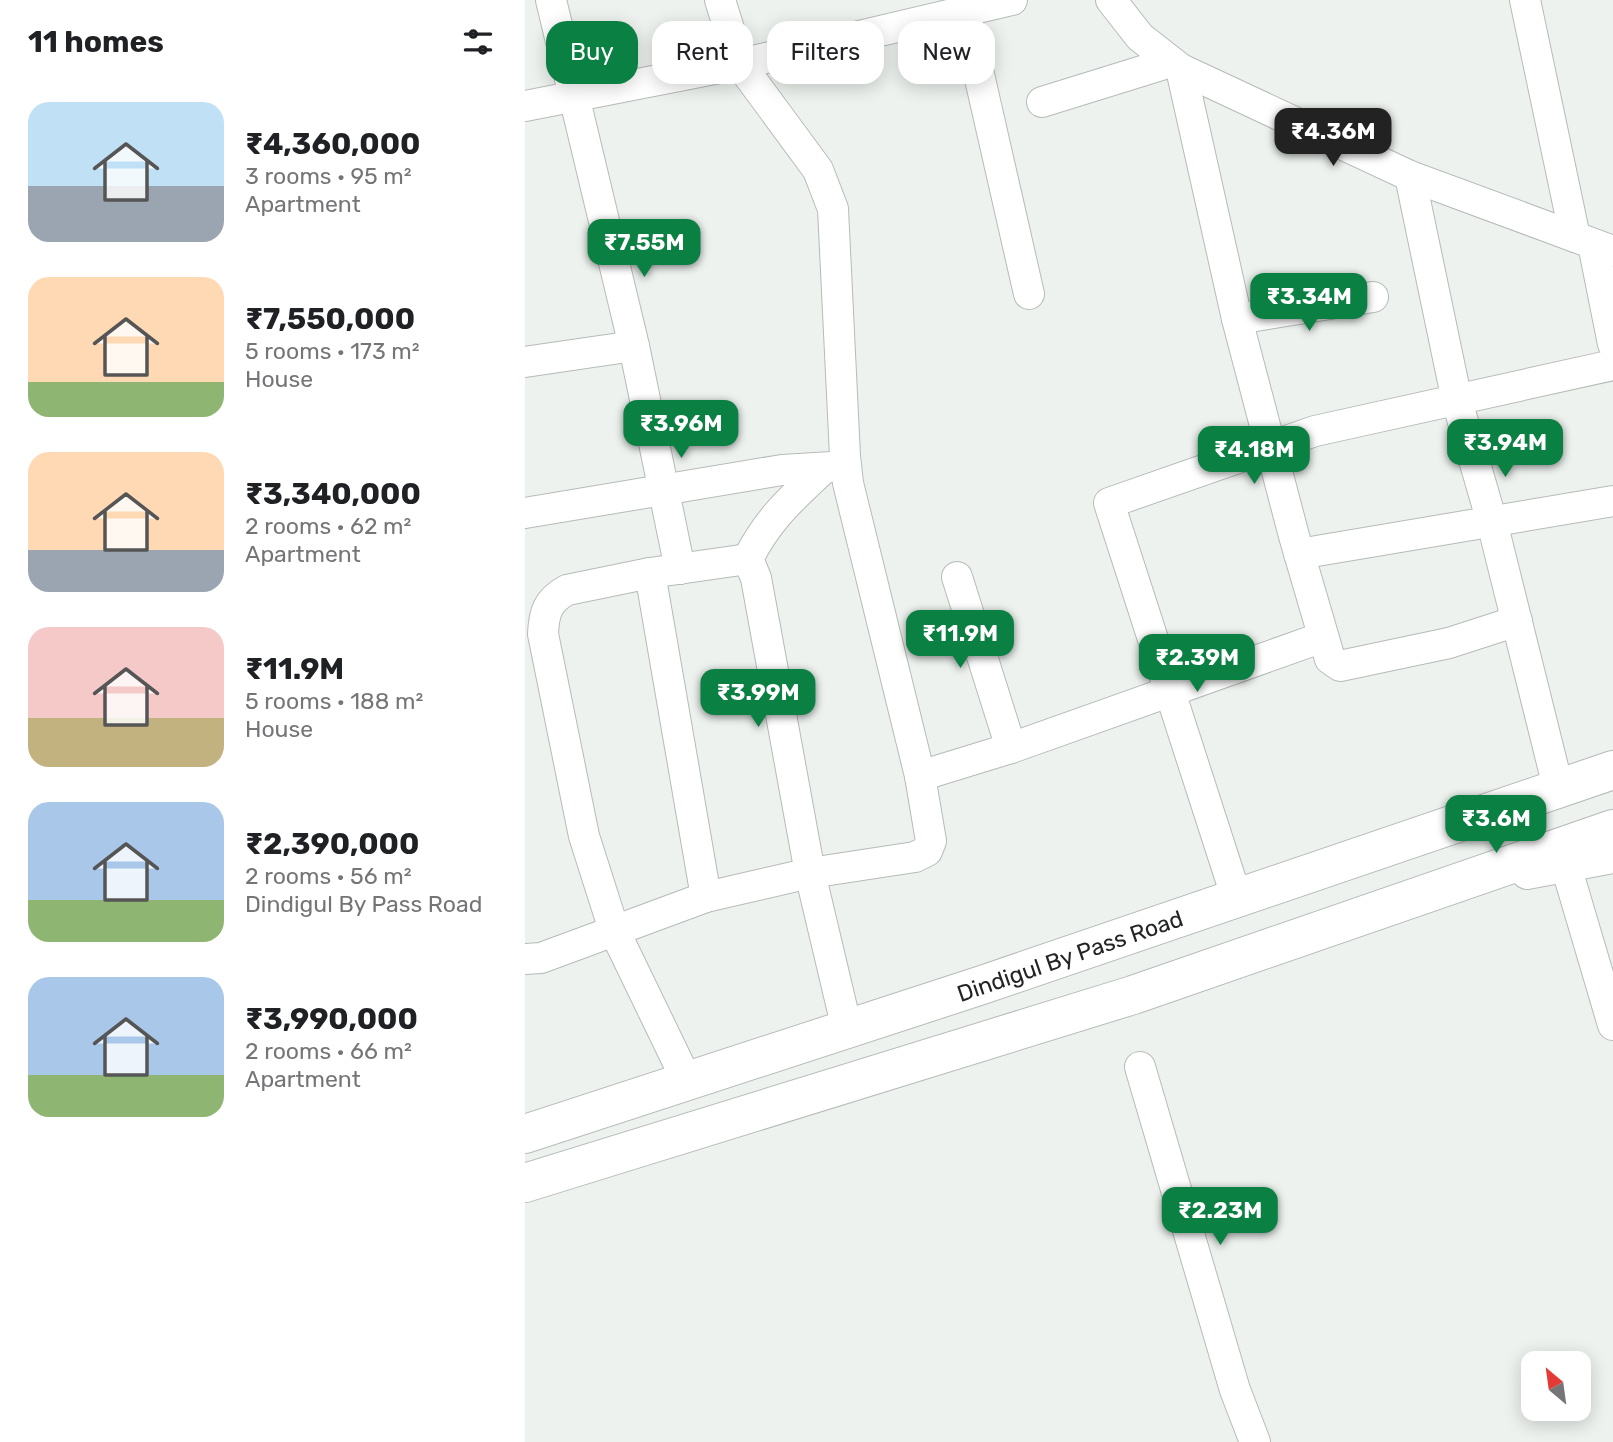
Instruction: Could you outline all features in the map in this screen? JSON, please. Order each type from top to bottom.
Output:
[{"type":"highway","name":"Dindigul By Pass Road","points":[[525,1134],[847,1030],[1237,899],[1594,774]]},
{"type":"highway","points":[[525,1183],[1133,995],[1613,829]]},
{"type":"street","points":[[551,0],[634,346],[680,569]]},
{"type":"street","points":[[720,0],[727,21]]},
{"type":"street","points":[[753,61],[1012,0]]},
{"type":"street","points":[[1111,0],[1140,37],[1176,66],[1410,176],[1594,244]]},
{"type":"street","points":[[1525,0],[1594,244],[1613,344]]},
{"type":"street","points":[[965,13],[1029,294]]},
{"type":"street","points":[[1042,102],[1176,66]]},
{"type":"street","points":[[1176,66],[1237,319],[1299,554],[1330,659],[1340,666],[1449,643],[1517,621]]},
{"type":"street","points":[[525,106],[652,82]]},
{"type":"street","points":[[525,959],[541,958],[706,897],[810,873],[915,857],[927,851],[931,841],[920,776],[835,467],[833,209],[818,170],[753,82]]},
{"type":"street","points":[[1410,176],[1457,401],[1517,621],[1594,774]]},
{"type":"street","points":[[1237,319],[1373,297]]},
{"type":"street","points":[[525,362],[634,346]]},
{"type":"street","points":[[1237,899],[1109,503],[1315,431],[1613,365]]},
{"type":"street","points":[[525,513],[665,488],[782,471],[835,467]]},
{"type":"street","points":[[835,467],[773,517],[761,533],[748,559],[756,578],[810,873],[847,1030]]},
{"type":"street","points":[[1299,554],[1613,501]]},
{"type":"street","points":[[687,1081],[614,930],[584,836],[543,634],[544,616],[547,606],[556,596],[567,590],[650,573],[748,559]]},
{"type":"street","points":[[650,573],[706,897]]},
{"type":"street","points":[[957,576],[1011,748]]},
{"type":"street","points":[[920,776],[1011,748],[1323,637]]},
{"type":"street","points":[[1390,904],[1613,858]]},
{"type":"street","points":[[1566,866],[1613,1025]]},
{"type":"street","points":[[1140,1067],[1235,1390],[1255,1442]]}]
